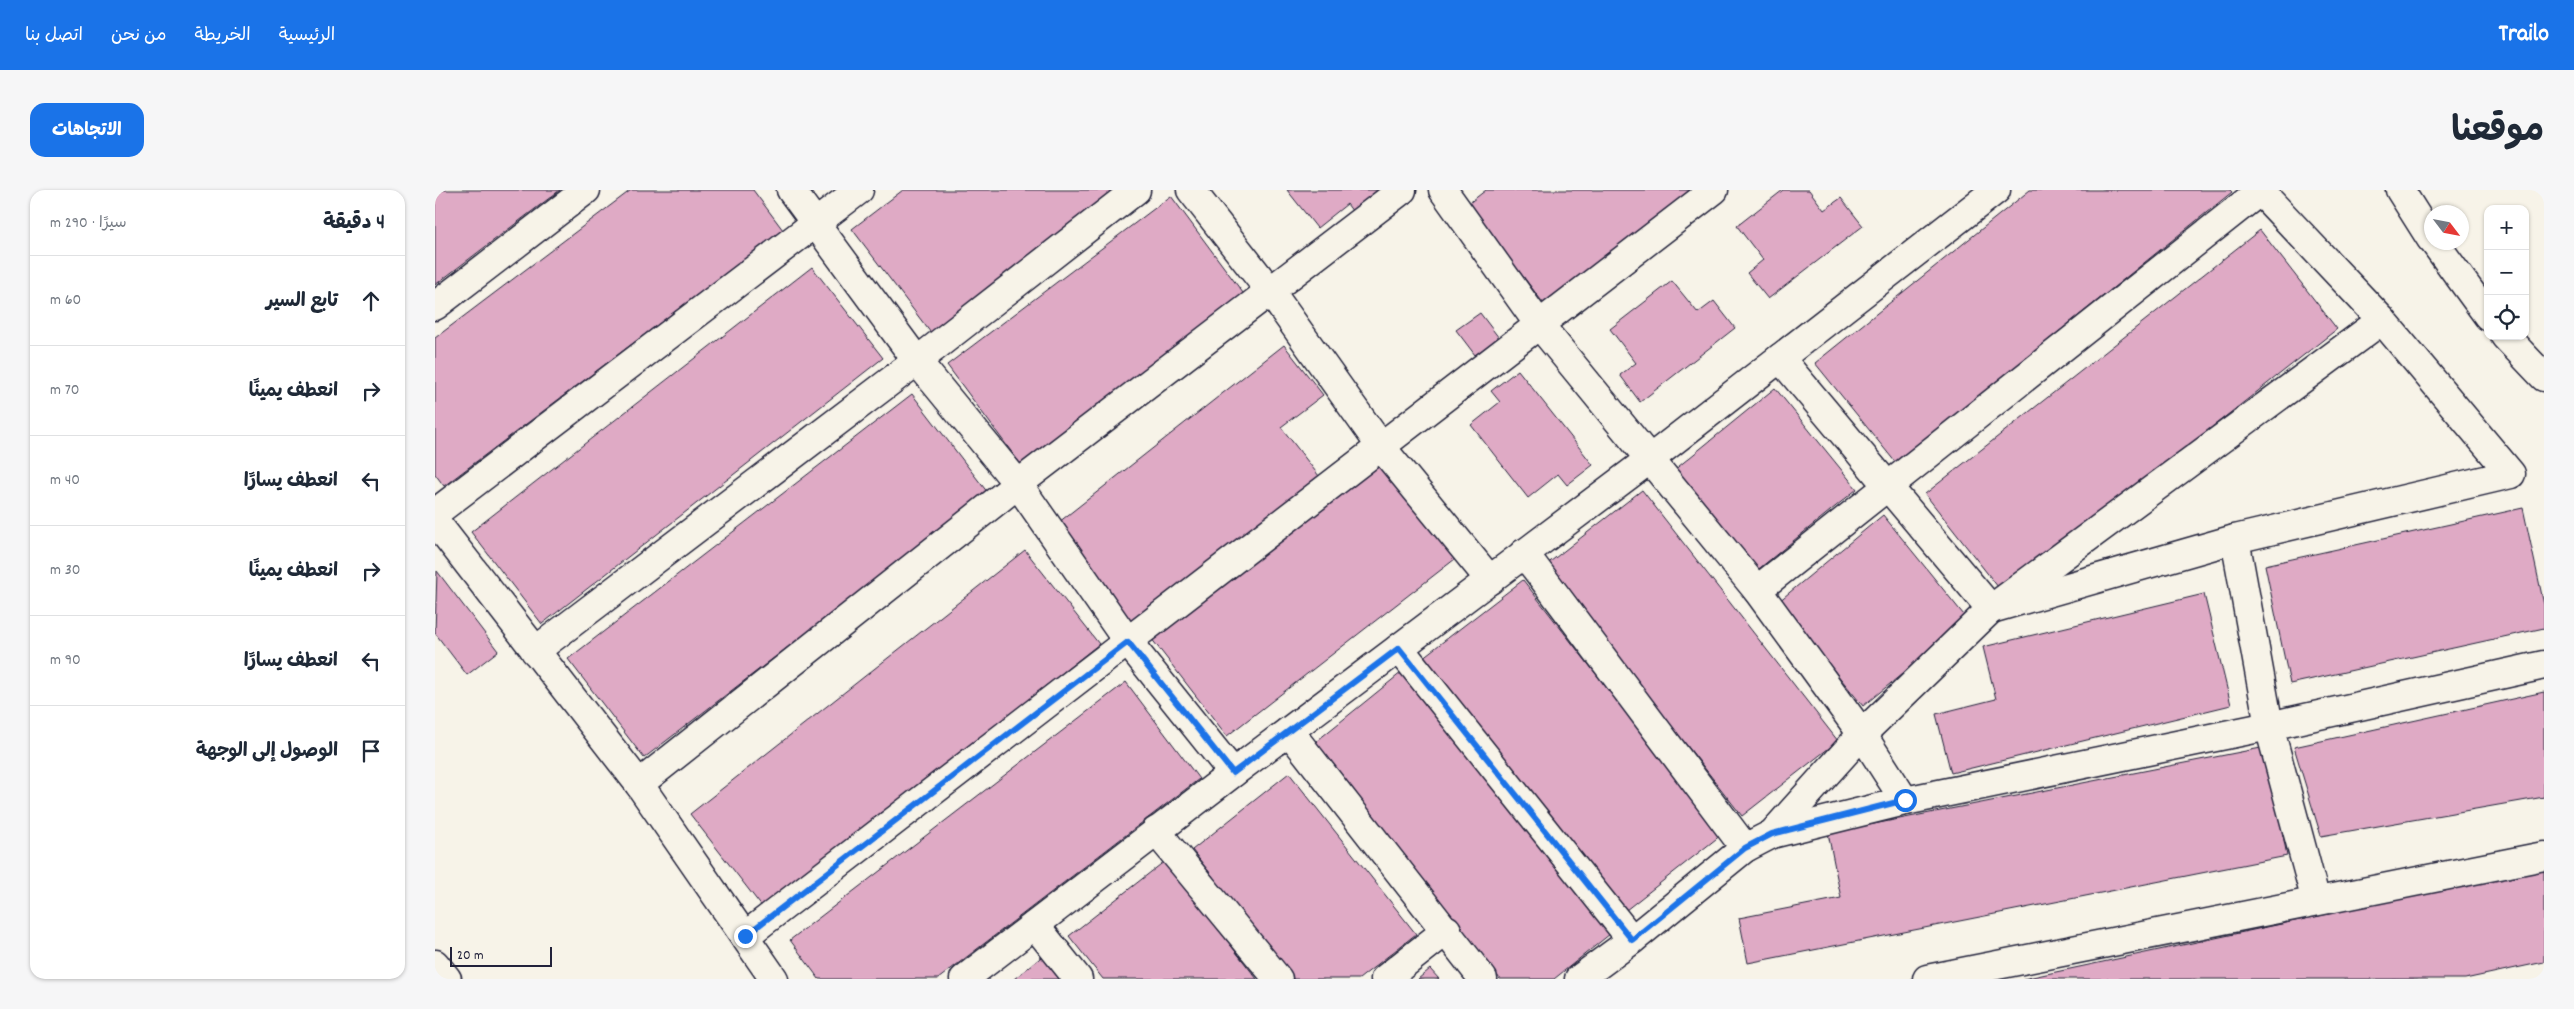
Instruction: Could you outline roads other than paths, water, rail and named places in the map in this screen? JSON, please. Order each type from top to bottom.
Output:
[{"type":"street","points":[[435,306],[586,190]]},
{"type":"street","points":[[791,190],[817,222],[917,361],[1018,484],[1128,642],[1233,773]]},
{"type":"street","points":[[435,513],[859,190]]},
{"type":"street","points":[[535,651],[917,361],[1136,190]]},
{"type":"street","points":[[1191,190],[1270,291],[1381,448],[1490,580]]},
{"type":"street","points":[[639,784],[1018,484],[1402,190]]},
{"type":"street","points":[[1443,190],[1538,323],[1757,590],[1862,734],[1905,800]]},
{"type":"street","points":[[745,936],[1381,448],[1538,323],[1714,190]]},
{"type":"street","points":[[964,979],[1233,773],[1651,459],[1996,190]]},
{"type":"street","points":[[1757,590],[2259,190],[2382,320],[2511,474],[2235,540],[1991,609]]},
{"type":"street","points":[[2400,190],[2424,228]]},
{"type":"street","points":[[2440,250],[2484,311]]},
{"type":"street","points":[[1772,834],[1862,734],[1991,609],[2382,320]]},
{"type":"street","points":[[2509,340],[2544,377]]},
{"type":"street","points":[[1780,358],[1991,609]]},
{"type":"street","points":[[435,521],[639,784],[774,979]]},
{"type":"street","points":[[2235,540],[2269,726],[2316,901]]},
{"type":"street","points":[[1524,553],[1745,848]]},
{"type":"street","points":[[1399,648],[1632,940]]},
{"type":"street","points":[[1579,979],[1632,940],[1745,848],[1772,834],[1905,800],[2269,726],[2544,665]]},
{"type":"street","points":[[1289,731],[1447,930],[1483,979]]},
{"type":"street","points":[[1157,831],[1278,979]]},
{"type":"street","points":[[1927,979],[2544,856]]},
{"type":"street","points":[[1035,925],[1078,979]]},
{"type":"street","points":[[1385,979],[1447,930]]},
{"type":"street","points":[[435,964],[447,979]]}]
